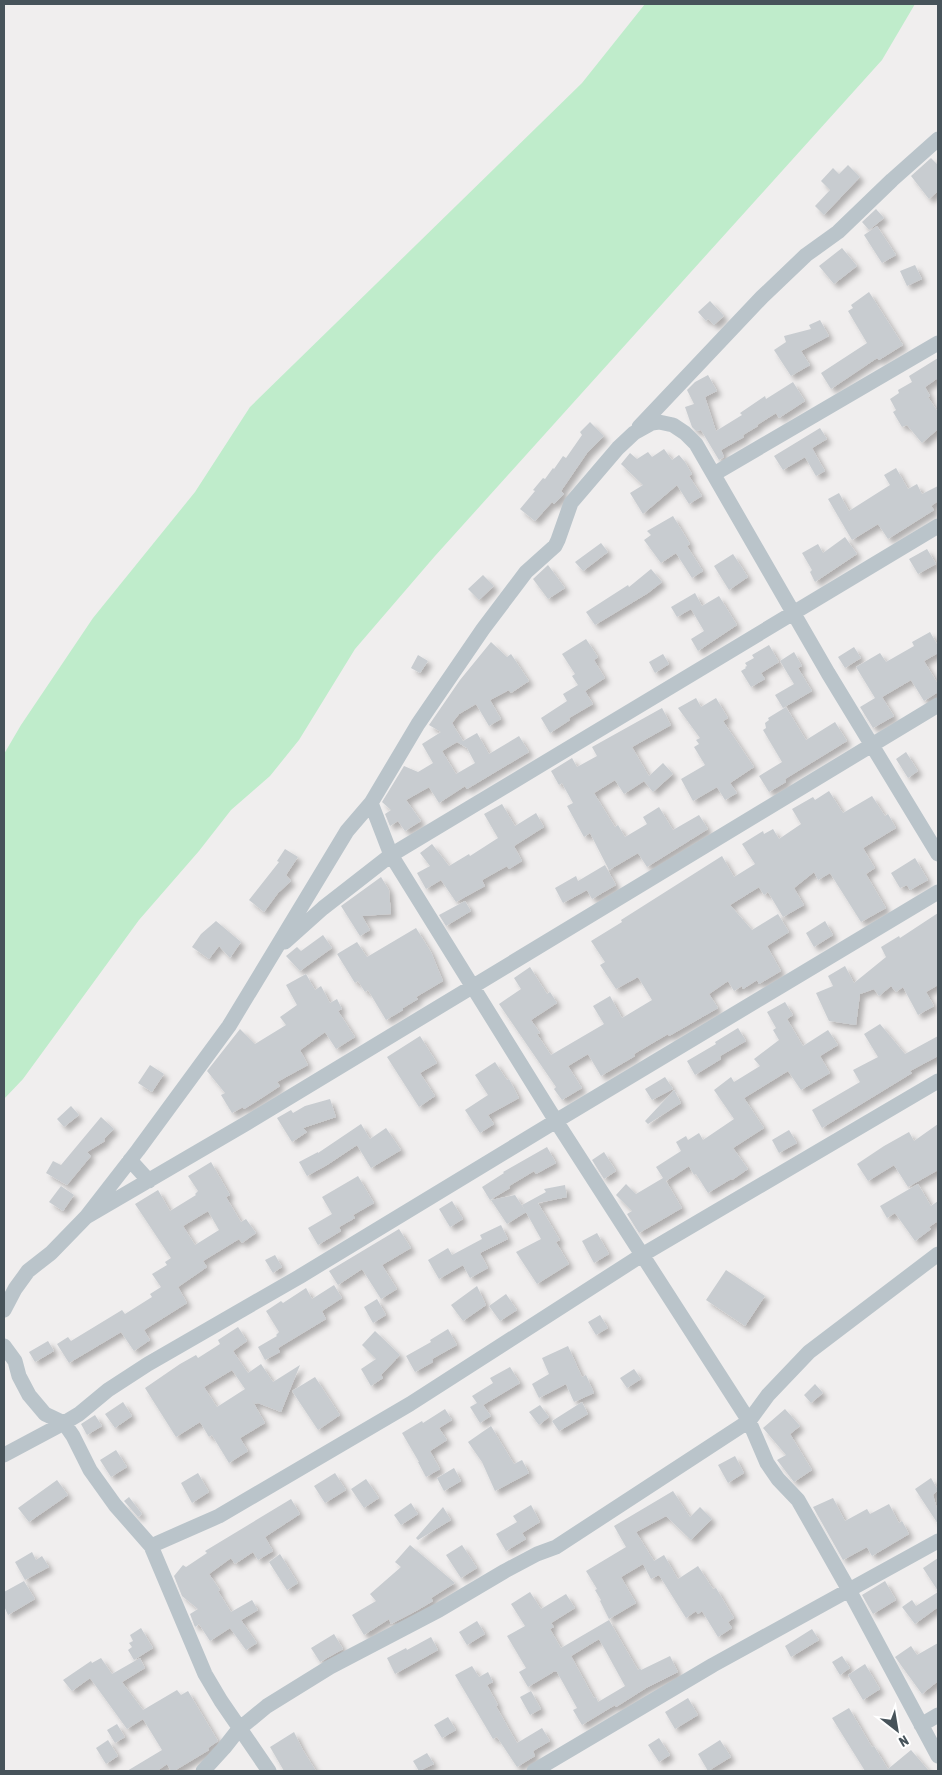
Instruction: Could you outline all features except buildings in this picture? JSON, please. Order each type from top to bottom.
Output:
[{"type":"street","points":[[4,1310],[15,1289],[28,1271],[51,1253],[86,1217],[229,1026],[347,831],[371,803],[418,724],[483,629],[526,572],[558,540],[571,503],[634,432],[762,297],[806,255],[838,232],[938,139]]},
{"type":"street","points":[[714,474],[938,343]]},
{"type":"street","points":[[634,432],[652,423],[659,422],[673,426],[685,433],[696,444],[793,612],[938,854]]},
{"type":"street","points":[[275,952],[323,908],[391,855],[938,526]]},
{"type":"street","points":[[86,1217],[149,1181],[938,706]]},
{"type":"street","points":[[371,803],[391,855],[556,1121],[750,1421],[767,1463],[778,1479],[798,1500],[849,1590],[938,1756]]},
{"type":"street","points":[[4,1455],[79,1414],[108,1390],[148,1364],[299,1277],[938,892]]},
{"type":"street","points":[[151,1546],[219,1516],[410,1404],[642,1255],[938,1081]]},
{"type":"street","points":[[130,1160],[149,1181]]},
{"type":"street","points":[[203,1771],[239,1729],[267,1706],[330,1667],[439,1610],[537,1554],[556,1547],[750,1421],[768,1395],[809,1352],[938,1254]]},
{"type":"street","points":[[4,1346],[15,1362],[20,1376],[34,1400],[45,1414],[64,1423],[73,1436],[90,1470],[115,1505],[151,1546],[205,1674],[239,1729],[269,1771]]},
{"type":"street","points":[[534,1771],[713,1665],[938,1541]]},
{"type":"street","points":[[921,1726],[938,1716]]},
{"type":"green space","points":[[645,4],[915,4],[882,60],[435,556],[355,649],[299,740],[270,776],[231,810],[199,851],[139,920],[23,1079],[4,1099],[4,754],[21,725],[93,618],[195,492],[250,407],[582,83]]}]
